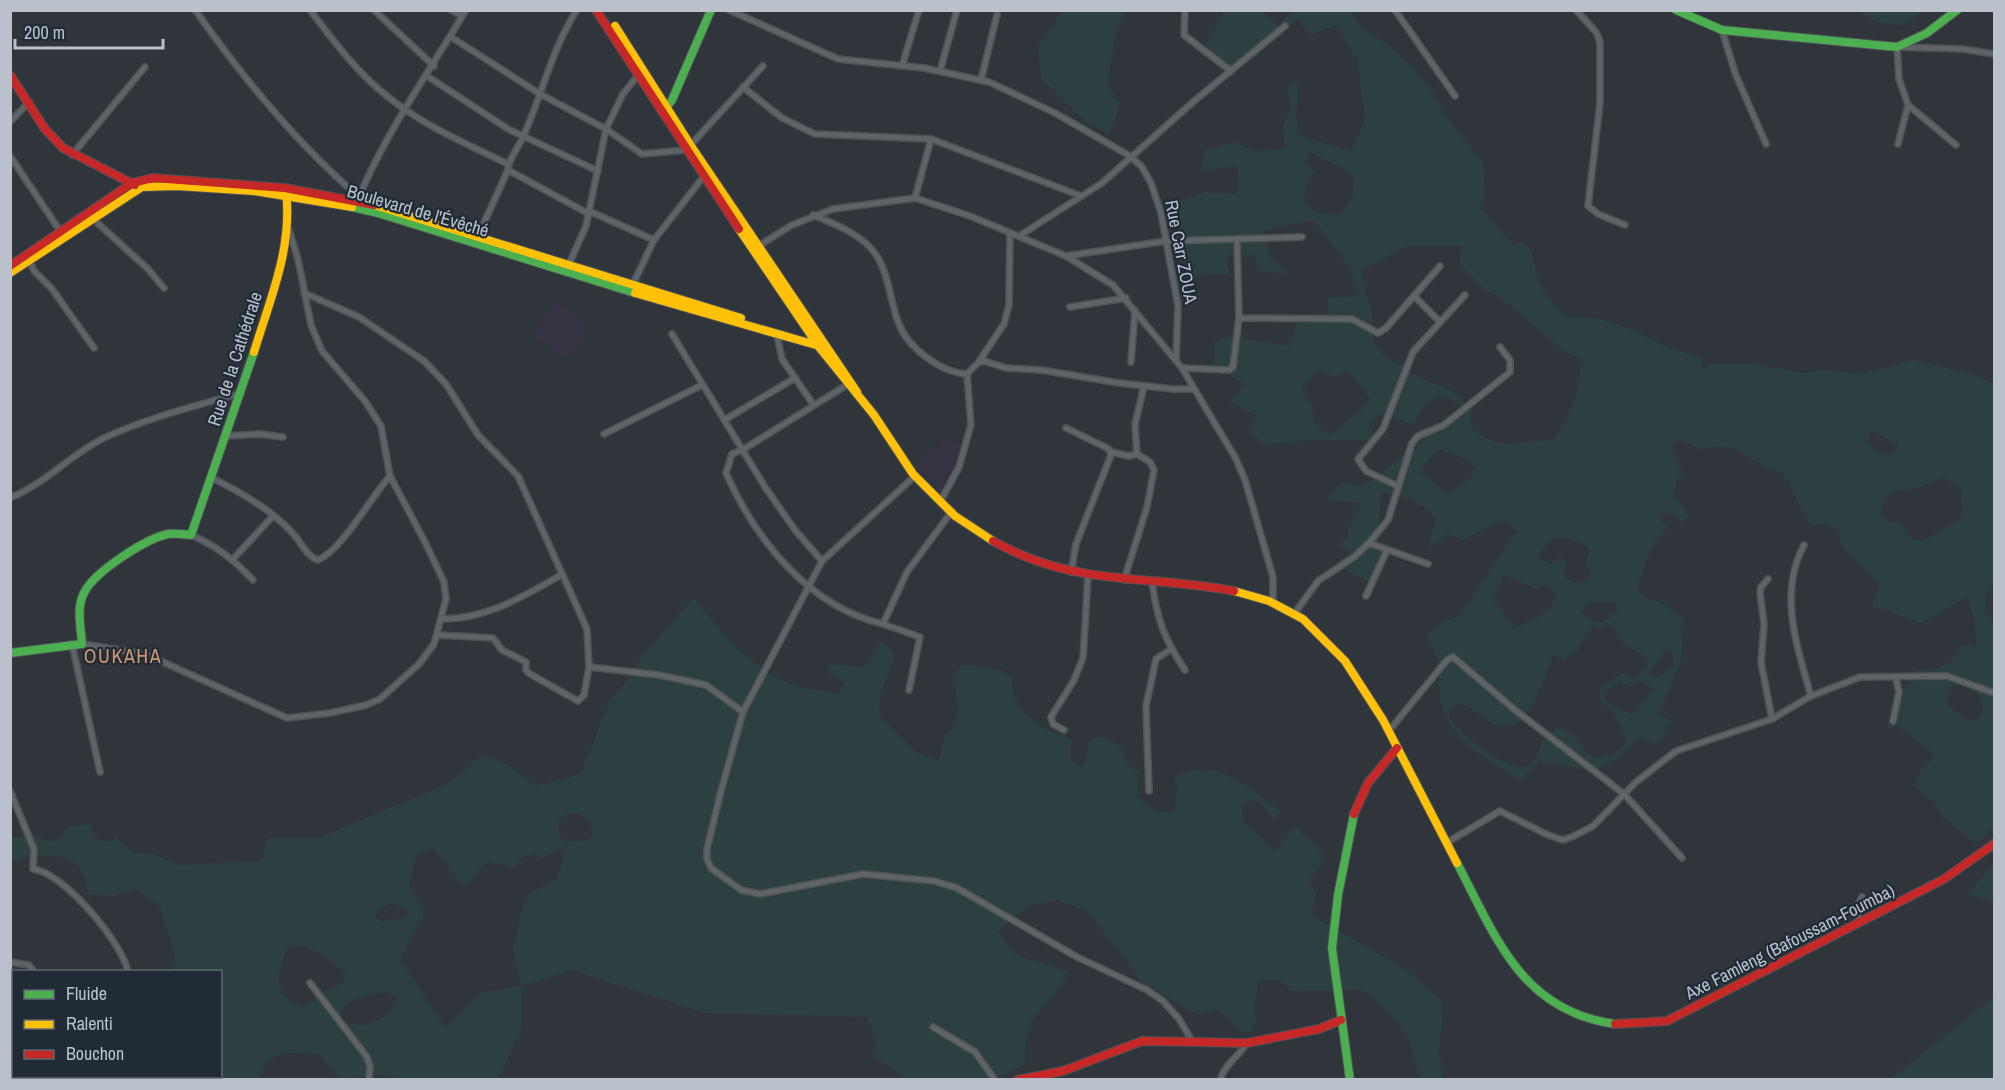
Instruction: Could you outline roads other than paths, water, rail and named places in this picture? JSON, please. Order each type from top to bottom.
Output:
[{"type":"main road","points":[[596,10],[641,73]]},
{"type":"main road","points":[[604,10],[664,111],[757,247]]},
{"type":"main road","points":[[664,111],[711,10]]},
{"type":"main road","points":[[1676,10],[1722,30],[1897,47],[1927,33],[1957,10]]},
{"type":"main road","points":[[10,75],[54,138],[72,155],[112,170],[136,186],[60,231],[10,266]]},
{"type":"main road","points":[[689,148],[704,176],[757,247]]},
{"type":"main road","name":"Boulevard de l'Évêché","points":[[10,273],[136,186],[286,191],[358,202],[478,236],[569,264],[598,276],[633,284],[705,311],[822,344]]},
{"type":"main road","name":"Rue de la Cathédrale","points":[[191,535],[242,392],[289,230],[286,191]]},
{"type":"main road","name":"Boulevard de l'Évêché","points":[[358,202],[598,276],[777,335],[822,344]]},
{"type":"main road","name":"Axe Famleng (Bafoussam-Foumba)","points":[[757,247],[915,476],[951,511],[998,542],[1042,564],[1088,576],[1222,587],[1273,602],[1294,614],[1334,647],[1364,688],[1493,930],[1523,977],[1550,1001],[1587,1020],[1602,1025],[1624,1026],[1651,1024],[1674,1018],[1965,867],[1995,844]]},
{"type":"main road","points":[[10,653],[82,644],[81,601],[84,591],[92,583],[144,545],[165,535],[191,535]]},
{"type":"main road","points":[[1350,1080],[1332,948],[1347,844],[1362,793],[1397,748]]},
{"type":"main road","points":[[1018,1080],[1063,1071],[1142,1041],[1246,1043],[1319,1029],[1341,1020]]},
{"type":"street","points":[[195,10],[252,87],[358,202],[405,108],[434,66],[464,13],[451,10]]},
{"type":"street","points":[[310,10],[368,80],[405,108],[589,213],[654,240]]},
{"type":"street","points":[[374,10],[434,66]]},
{"type":"street","points":[[478,236],[524,136],[565,31],[577,10]]},
{"type":"street","points":[[729,10],[838,58],[940,71],[981,80],[1045,108],[1130,156]]},
{"type":"street","points":[[902,66],[919,10]]},
{"type":"street","points":[[940,71],[957,10]]},
{"type":"street","points":[[1185,10],[1184,35],[1231,71]]},
{"type":"street","points":[[1395,10],[1455,96]]},
{"type":"street","points":[[1576,10],[1596,32],[1600,42],[1599,103],[1588,206],[1598,214],[1625,225]]},
{"type":"street","points":[[981,80],[997,15]]},
{"type":"street","points":[[1019,236],[1102,183],[1130,156],[1285,26]]},
{"type":"street","points":[[1722,30],[1734,73],[1766,144]]},
{"type":"street","points":[[451,37],[540,94],[606,129],[642,154],[689,148],[764,66]]},
{"type":"street","points":[[1956,145],[1908,105],[1899,79],[1897,47],[1963,49],[1995,54]]},
{"type":"street","points":[[72,155],[145,68]]},
{"type":"street","points":[[569,264],[589,213],[606,129],[623,94],[641,73]]},
{"type":"street","points":[[427,76],[524,136],[598,171]]},
{"type":"street","points":[[743,87],[782,118],[814,134],[931,140],[1081,196]]},
{"type":"street","points":[[10,122],[29,102]]},
{"type":"street","points":[[1898,144],[1908,105]]},
{"type":"street","points":[[915,198],[931,140]]},
{"type":"street","points":[[10,156],[60,231]]},
{"type":"street","name":"Rue Carr ZOUA","points":[[1130,156],[1142,167],[1151,183],[1166,241],[1178,306],[1176,361]]},
{"type":"street","points":[[633,284],[654,240],[704,176]]},
{"type":"street","points":[[757,247],[813,215],[863,203],[915,198],[930,201],[1066,256],[1113,285],[1182,368],[1236,459],[1245,480],[1273,576],[1273,602]]},
{"type":"street","points":[[813,215],[841,228],[867,245],[878,256],[897,321],[904,334],[934,364],[948,371],[967,374]]},
{"type":"street","points":[[92,218],[148,269],[164,288]]},
{"type":"street","points":[[82,644],[145,654],[226,689],[274,714],[299,718],[366,705],[387,695],[428,654],[438,635],[446,599],[444,582],[390,476],[381,426],[365,401],[322,351],[311,325],[298,259],[289,230]]},
{"type":"street","points":[[940,502],[959,467],[971,426],[967,374],[978,363],[1004,324],[1009,305],[1010,233]]},
{"type":"street","points":[[1066,256],[1166,241],[1302,237]]},
{"type":"street","points":[[1182,368],[1231,369],[1235,363],[1239,318],[1237,240]]},
{"type":"street","points":[[29,260],[34,271],[52,289],[94,348]]},
{"type":"street","points":[[1239,318],[1352,319],[1378,333],[1440,266]]},
{"type":"street","points":[[304,292],[359,316],[424,362],[446,384],[478,435],[518,476],[587,629],[589,667],[584,695],[578,701],[528,673],[524,660],[502,650],[493,638],[438,635]]},
{"type":"street","points":[[1398,486],[1366,471],[1360,466],[1358,459],[1383,429],[1413,352],[1465,295]]},
{"type":"street","points":[[1414,296],[1439,321]]},
{"type":"street","points":[[1070,307],[1126,298]]},
{"type":"street","points":[[1131,362],[1135,310]]},
{"type":"street","points":[[672,334],[702,386],[726,419],[765,487],[795,530],[822,561]]},
{"type":"street","points":[[777,335],[782,359],[813,404]]},
{"type":"street","points":[[1294,614],[1317,581],[1354,557],[1388,519],[1407,452],[1418,436],[1444,425],[1510,372],[1510,360],[1500,347]]},
{"type":"street","points":[[978,363],[1144,386],[1194,389]]},
{"type":"street","points":[[726,419],[795,378]]},
{"type":"street","points":[[849,383],[744,449],[732,454],[726,464],[726,473],[766,543],[809,585],[848,611],[920,637],[909,690]]},
{"type":"street","points":[[604,434],[702,386]]},
{"type":"street","points":[[1137,454],[1135,424],[1144,386]]},
{"type":"street","points":[[10,498],[26,492],[105,438],[242,392]]},
{"type":"street","points":[[1066,428],[1111,452],[1129,456],[1137,454],[1150,462],[1154,470],[1147,507],[1124,580]]},
{"type":"street","points":[[226,436],[259,434],[283,437]]},
{"type":"street","points":[[1071,572],[1076,544],[1111,452]]},
{"type":"street","points":[[212,478],[238,491],[273,516],[294,535],[313,558],[321,559],[340,543],[372,495],[390,476]]},
{"type":"street","points":[[915,476],[822,561],[809,585],[743,712],[707,849],[707,859],[711,868],[741,890],[760,894],[863,874],[934,880],[957,888],[1077,957],[1147,990],[1163,1001],[1179,1019],[1192,1041]]},
{"type":"street","points":[[883,624],[907,572],[951,511]]},
{"type":"street","points":[[233,559],[273,516]]},
{"type":"street","points":[[191,535],[212,544],[233,559],[253,580]]},
{"type":"street","points":[[1368,543],[1428,564]]},
{"type":"street","points":[[1804,545],[1794,563],[1790,581],[1791,616],[1811,696]]},
{"type":"street","points":[[1366,596],[1387,550]]},
{"type":"street","points":[[443,619],[466,618],[503,606],[561,575]]},
{"type":"street","points":[[1064,730],[1053,724],[1051,717],[1074,680],[1083,658],[1088,576]]},
{"type":"street","points":[[1768,579],[1761,587],[1764,624],[1761,662],[1772,719]]},
{"type":"street","points":[[1152,582],[1158,622],[1171,649],[1185,670]]},
{"type":"street","points":[[72,644],[100,772]]},
{"type":"street","points":[[1149,790],[1146,706],[1156,659],[1171,649]]},
{"type":"street","points":[[1388,732],[1446,660],[1453,657],[1515,710],[1624,794],[1682,858]]},
{"type":"street","points":[[589,667],[659,675],[706,685],[743,712]]},
{"type":"street","points":[[1446,843],[1500,811],[1563,840],[1593,826],[1624,794],[1676,751],[1728,736],[1772,719],[1811,696],[1860,677],[1896,678],[1923,674],[1947,676],[1995,693]]},
{"type":"street","points":[[1893,721],[1899,692],[1896,678]]},
{"type":"street","points":[[10,790],[33,849],[33,869],[41,870],[81,900],[126,958],[128,970]]},
{"type":"street","points":[[1860,923],[1857,906],[1862,897]]},
{"type":"street","points":[[10,962],[29,965],[33,970]]},
{"type":"street","points":[[310,983],[367,1057],[370,1066],[369,1080]]},
{"type":"street","points":[[933,1027],[975,1052],[995,1080]]},
{"type":"street","points":[[1220,1080],[1224,1067],[1237,1058],[1246,1043]]},
{"type":"district","name":"OUKAHA","points":[[123,656]]}]
